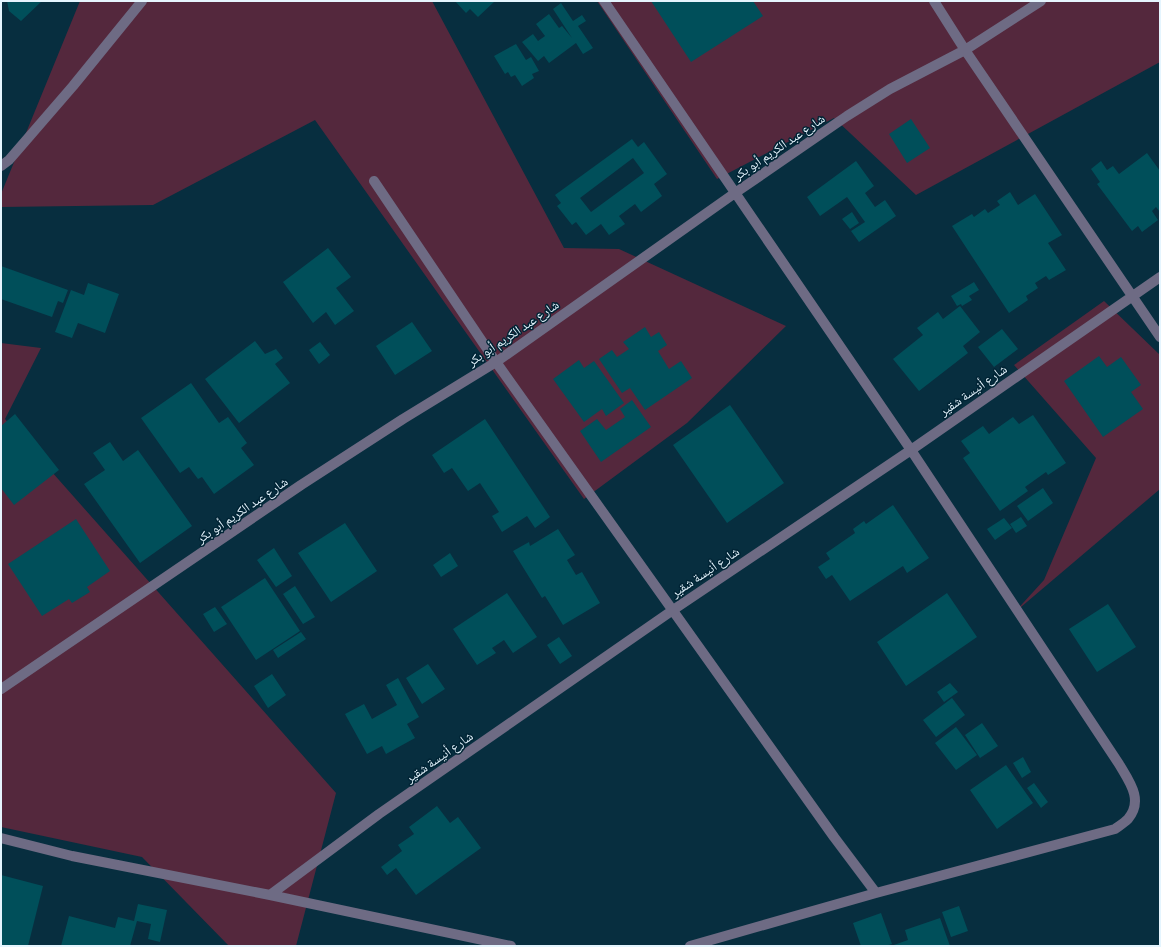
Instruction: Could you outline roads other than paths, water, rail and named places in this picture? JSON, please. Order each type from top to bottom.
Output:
[{"type":"street","points":[[1,166],[9,160],[73,86],[142,1]]},
{"type":"street","points":[[604,1],[911,450],[1119,764],[1133,788],[1135,800],[1134,811],[1127,820],[1115,829],[690,946]]},
{"type":"street","points":[[934,1],[965,50],[1160,337]]},
{"type":"street","name":"شارع عبد الكريم أبو بكر","points":[[1,689],[314,477],[403,419],[496,362],[735,193],[847,116],[890,89],[965,50],[1041,1]]},
{"type":"street","points":[[374,181],[496,362],[876,894]]},
{"type":"street","name":"شارع أنيسة شقير","points":[[270,895],[386,810],[672,610],[911,450],[1160,277]]},
{"type":"street","points":[[1,838],[72,856],[270,895],[511,946]]}]
